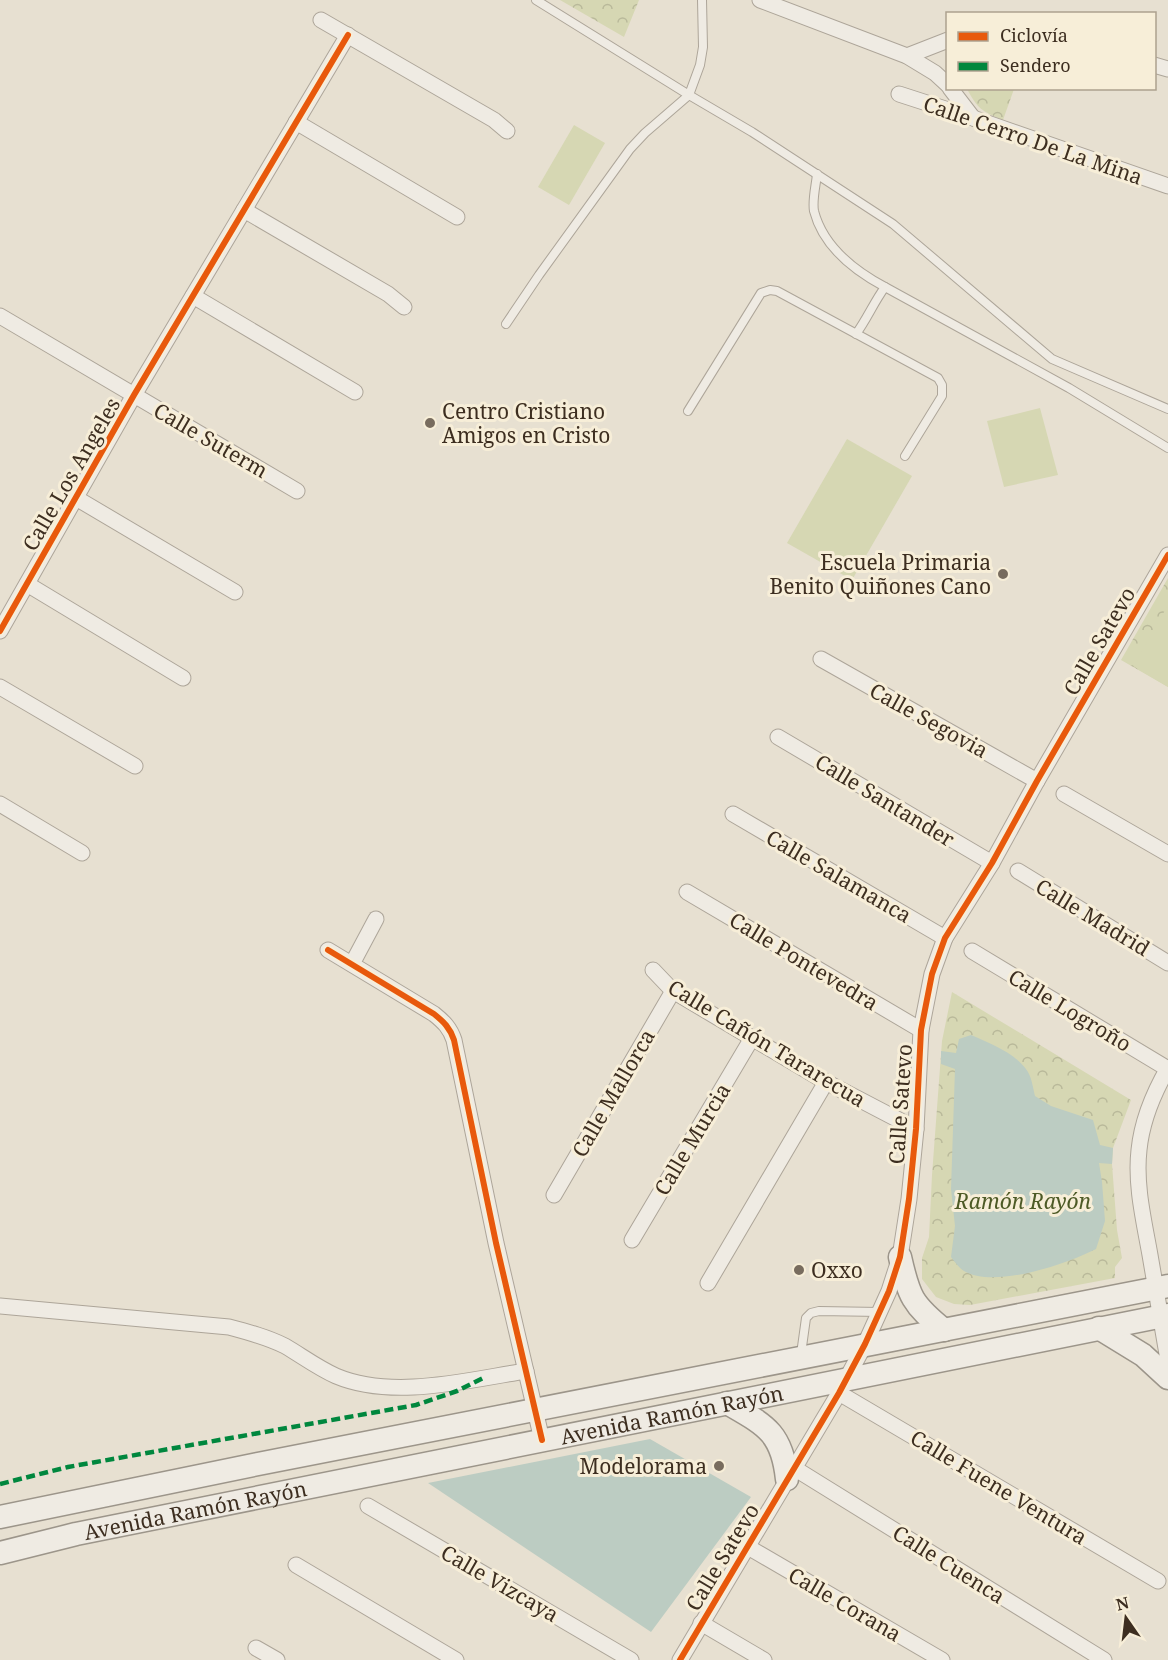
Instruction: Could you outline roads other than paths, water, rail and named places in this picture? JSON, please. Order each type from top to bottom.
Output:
[{"type":"main road","points":[[900,1257],[906,1285],[913,1299],[924,1313],[944,1330]]},
{"type":"main road","name":"Avenida Ramón Rayón","points":[[0,1517],[536,1409],[1162,1287]]},
{"type":"main road","name":"Avenida Ramón Rayón","points":[[0,1553],[76,1534],[727,1403],[843,1386],[1165,1315]]},
{"type":"main road","points":[[1099,1328],[1143,1355],[1168,1378]]},
{"type":"main road","points":[[727,1403],[771,1432],[790,1474]]},
{"type":"street","points":[[760,0],[907,56],[935,73],[946,83]]},
{"type":"street","points":[[321,20],[494,120],[507,131]]},
{"type":"street","name":"Calle Los Angeles","points":[[0,631],[134,395],[348,35]]},
{"type":"street","points":[[907,56],[946,41]]},
{"type":"street","points":[[952,90],[973,118]]},
{"type":"street","name":"Calle Cerro De La Mina","points":[[899,94],[1168,186]]},
{"type":"street","points":[[296,122],[457,217]]},
{"type":"street","points":[[244,210],[388,294],[405,307]]},
{"type":"street","points":[[193,296],[355,392]]},
{"type":"street","name":"Calle Suterm","points":[[0,316],[297,491]]},
{"type":"street","points":[[76,498],[235,592]]},
{"type":"street","name":"Calle Satevo","points":[[680,1660],[843,1386],[880,1312],[900,1257],[916,1129],[921,1030],[932,974],[945,938],[992,863],[1168,555]]},
{"type":"street","points":[[27,584],[183,678]]},
{"type":"street","name":"Calle Segovia","points":[[821,659],[1037,781]]},
{"type":"street","points":[[0,687],[135,766]]},
{"type":"street","name":"Calle Santander","points":[[778,737],[992,863]]},
{"type":"street","points":[[1064,794],[1168,854]]},
{"type":"street","points":[[0,804],[82,853]]},
{"type":"street","name":"Calle Salamanca","points":[[733,814],[945,938]]},
{"type":"street","name":"Calle Madrid","points":[[1018,872],[1168,963]]},
{"type":"street","name":"Calle Pontevedra","points":[[687,892],[921,1030]]},
{"type":"street","points":[[352,964],[376,918]]},
{"type":"street","points":[[328,950],[435,1014],[451,1030],[496,1243],[542,1440]]},
{"type":"street","name":"Calle Logroño","points":[[972,951],[1168,1068]]},
{"type":"street","name":"Calle Cañón Tararecua","points":[[653,970],[673,991],[826,1082],[916,1129]]},
{"type":"street","name":"Calle Mallorca","points":[[554,1196],[673,991]]},
{"type":"street","name":"Calle Murcia","points":[[632,1240],[752,1038]]},
{"type":"street","points":[[1168,1068],[1150,1103],[1143,1124],[1138,1176],[1142,1210],[1162,1287],[1168,1360]]},
{"type":"street","points":[[708,1283],[826,1082]]},
{"type":"street","points":[[0,1306],[229,1327],[282,1345],[335,1376],[359,1384],[414,1387],[526,1371]]},
{"type":"street","name":"Calle Fuene Ventura","points":[[843,1386],[1158,1581]]},
{"type":"street","name":"Calle Cuenca","points":[[790,1474],[1104,1660]]},
{"type":"street","name":"Calle Vizcaya","points":[[368,1506],[631,1660]]},
{"type":"street","name":"Calle Corana","points":[[748,1547],[942,1660]]},
{"type":"street","points":[[296,1565],[456,1660]]},
{"type":"street","points":[[701,1623],[764,1660]]},
{"type":"street","points":[[256,1648],[277,1660]]},
{"type":"lane","points":[[536,0],[752,132],[892,224],[1052,359],[1168,409]]},
{"type":"lane","points":[[506,324],[630,149],[689,95],[700,64],[703,47],[702,0]]},
{"type":"lane","points":[[817,174],[813,209],[822,231],[844,259],[867,277],[1069,388],[1168,448]]},
{"type":"lane","points":[[856,334],[885,287]]},
{"type":"lane","points":[[688,411],[761,293],[770,290],[777,291],[938,378],[942,385],[942,396],[905,456]]},
{"type":"lane","points":[[800,1357],[806,1318],[811,1313],[819,1311],[880,1312]]},
{"type":"place","name":"Centro Cristiano Amigos en Cristo","points":[[430,423]]},
{"type":"place","name":"Escuela Primaria Benito Quiñones Cano","points":[[1003,574]]},
{"type":"place","name":"Oxxo","points":[[799,1270]]},
{"type":"place","name":"Modelorama","points":[[719,1466]]},
{"type":"park label","name":"Ramón Rayón","points":[[1023,1201]]}]
